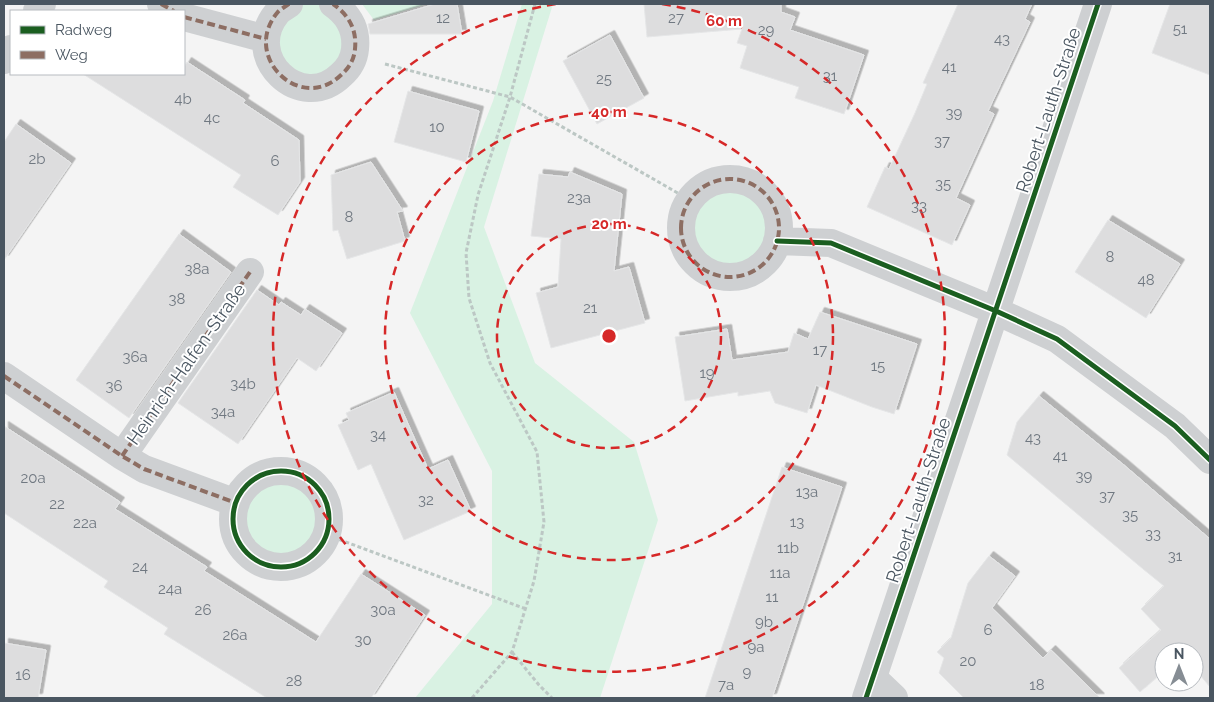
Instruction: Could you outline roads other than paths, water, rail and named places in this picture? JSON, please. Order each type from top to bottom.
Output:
[{"type":"street","points":[[161,4],[172,10]]},
{"type":"street","points":[[289,4],[278,12],[270,24],[266,39],[267,53],[272,66],[282,78],[295,85],[309,88],[323,86],[336,80],[347,70],[354,55],[356,42],[353,27],[346,14],[333,4]]},
{"type":"street","name":"Robert-Lauth-Straße","points":[[870,688],[1098,4]]},
{"type":"street","points":[[185,17],[266,39]]},
{"type":"street","points":[[727,179],[743,181],[757,187],[768,197],[776,211],[779,226],[778,241],[770,256],[758,268],[743,276],[726,278],[710,273],[696,264],[686,250],[681,234],[682,217],[690,200],[699,190],[712,182],[727,179]]},
{"type":"street","points":[[778,241],[830,243],[996,311],[1057,339],[1175,426],[1210,460]]},
{"type":"street","name":"Heinrich-Halfen-Straße","points":[[122,456],[250,272]]},
{"type":"street","name":"Heinrich-Halfen-Straße","points":[[4,376],[144,469],[236,503]]},
{"type":"street","points":[[272,472],[289,472],[304,477],[317,488],[326,502],[330,518],[327,535],[315,553],[295,565],[280,568],[265,565],[252,558],[242,546],[235,533],[233,518],[236,503],[244,488],[256,478],[272,472]]},
{"type":"street","points":[[870,688],[894,698]]}]
